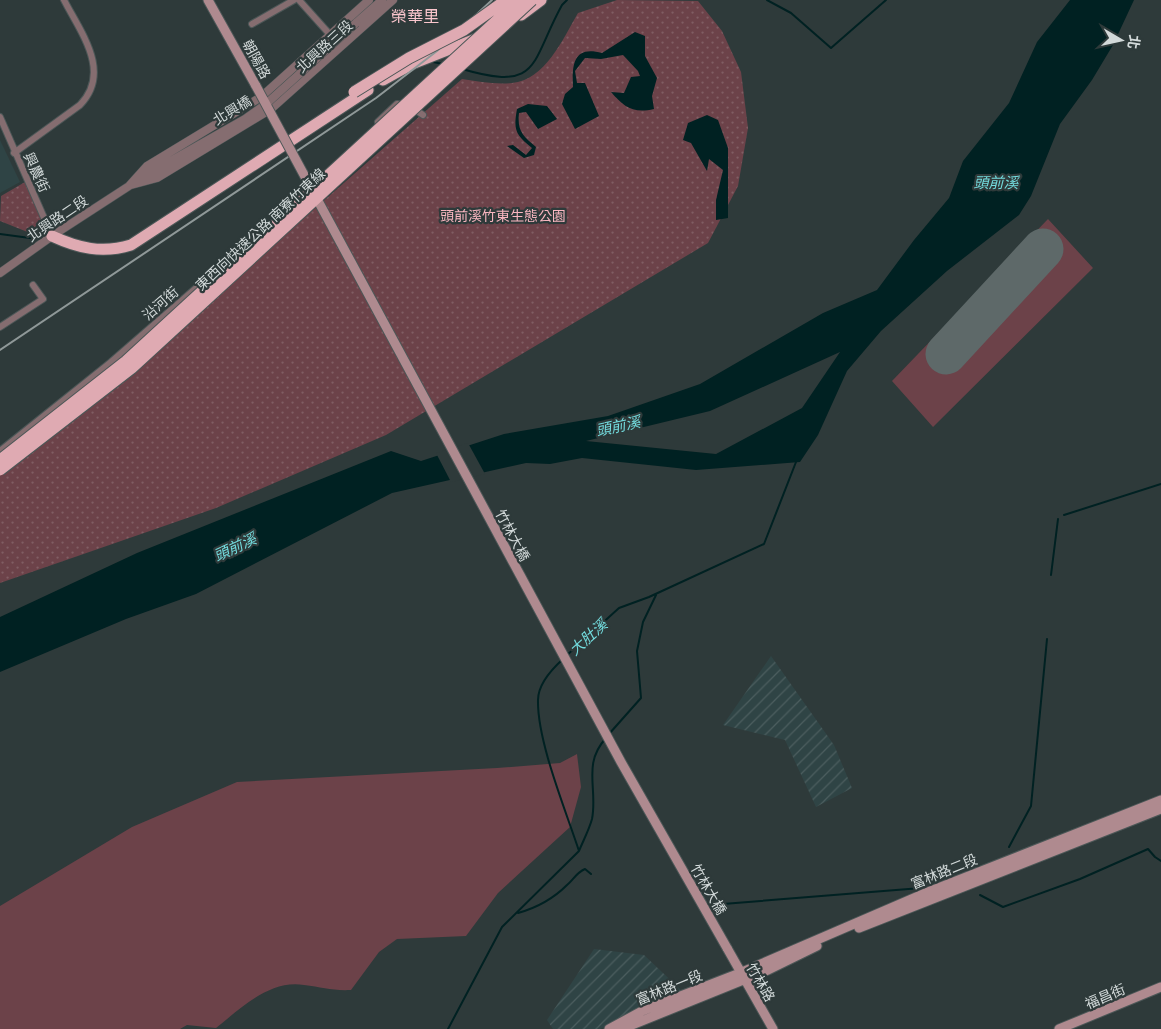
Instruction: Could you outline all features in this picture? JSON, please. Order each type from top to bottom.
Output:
[{"type":"highway","points":[[52,236],[73,246],[92,249],[107,250],[131,245],[382,74],[482,19],[506,0]]},
{"type":"highway","name":"東西向快速公路 南寮竹東線","points":[[0,460],[126,361],[520,0]]},
{"type":"highway","name":"東西向快速公路 南寮竹東線","points":[[0,470],[132,368],[532,0]]},
{"type":"highway","points":[[268,152],[383,80],[420,60],[492,32],[514,20],[542,0]]},
{"type":"main road","name":"朝陽路","points":[[208,0],[281,131]]},
{"type":"main road","name":"竹林大橋","points":[[281,131],[611,744],[727,948]]},
{"type":"main road","name":"富林路二段","points":[[742,977],[1161,800]]},
{"type":"main road","name":"富林路二段","points":[[979,876],[1161,809]]},
{"type":"main road","name":"竹林路","points":[[727,948],[773,1029]]},
{"type":"main road","name":"富林路一段","points":[[609,1029],[642,1011],[742,977]]},
{"type":"main road","name":"富林路一段","points":[[622,1029],[742,977]]},
{"type":"main road","name":"福昌街","points":[[1059,1029],[1161,987]]},
{"type":"street","points":[[14,153],[80,105],[89,96],[93,87],[94,63],[64,0]]},
{"type":"street","points":[[252,24],[294,0]]},
{"type":"street","points":[[299,0],[341,47]]},
{"type":"street","name":"北興路三段","points":[[266,103],[331,35],[369,0]]},
{"type":"street","name":"北興橋","points":[[129,186],[245,119],[266,103],[382,0]]},
{"type":"street","name":"北興路三段","points":[[266,103],[341,47],[393,0]]},
{"type":"street","name":"北興路二段","points":[[0,273],[52,236],[129,186],[147,166],[266,103]]},
{"type":"street","name":"北興路二段","points":[[129,186],[156,178],[266,103]]},
{"type":"street","name":"沿河街","points":[[0,451],[111,362],[234,255],[397,104],[412,107],[423,115]]},
{"type":"street","name":"興農街","points":[[0,117],[14,153],[52,236]]},
{"type":"street","points":[[0,328],[43,298],[33,285]]},
{"type":"shaded area","points":[[0,140],[20,182],[0,193]]},
{"type":"shaded area","points":[[771,656],[834,745],[852,788],[816,807],[785,740],[723,725]]},
{"type":"shaded area","points":[[594,949],[644,955],[681,990],[600,1029],[553,1029],[547,1020]]},
{"type":"green space","name":"頭前溪竹東生態公園","points":[[617,0],[698,1],[722,31],[741,72],[748,128],[738,186],[708,243],[386,435],[216,508],[0,583],[0,468],[195,314],[462,79],[499,84],[524,80],[534,74],[552,57],[578,13]]},
{"type":"green space","points":[[25,182],[50,231],[35,235],[0,221],[1,196]]},
{"type":"green space","points":[[1048,219],[1093,268],[933,427],[892,381]]},
{"type":"green space","points":[[577,754],[581,787],[570,827],[498,893],[466,936],[397,939],[379,952],[351,990],[291,984],[279,987],[245,1004],[216,1028],[187,1025],[180,1029],[0,1029],[0,906],[132,827],[237,782],[560,763]]},
{"type":"water","name":"頭前溪","points":[[1070,0],[1134,0],[1113,45],[1092,80],[1060,124],[1031,196],[1019,215],[947,271],[881,331],[847,371],[818,435],[800,462],[696,470],[582,458],[550,464],[526,463],[392,493],[196,594],[126,619],[0,672],[0,617],[137,553],[391,451],[421,461],[504,434],[608,416],[700,384],[823,313],[877,290],[914,240],[949,198],[963,161],[1009,103],[1037,42]],"holes":[[[840,352],[802,408],[716,454],[586,441],[710,411]]]},
{"type":"water","points":[[635,32],[645,36],[645,56],[657,78],[652,96],[654,109],[635,110],[620,102],[611,92],[624,93],[631,77],[640,76],[638,71],[623,55],[601,59],[585,58],[575,71],[577,83],[585,83],[599,116],[575,129],[562,104],[565,94],[573,87],[573,71],[576,59],[585,52],[602,53]]},
{"type":"water","points":[[528,104],[547,106],[557,119],[538,129],[526,112],[519,113],[519,124],[522,133],[536,147],[534,155],[524,158],[507,146],[513,145],[526,155],[532,148],[519,136],[515,123],[517,109]]},
{"type":"water","points":[[707,115],[718,120],[728,148],[728,218],[716,220],[716,200],[723,170],[709,159],[707,171],[691,143],[683,140],[688,123]]},
{"type":"pier","points":[[468,443],[485,474],[451,482],[436,453]]},
{"type":"waterway","points":[[462,69],[506,77],[520,74],[530,67],[537,57],[562,5],[567,0]]},
{"type":"waterway","points":[[767,0],[791,13],[831,48],[886,0]]},
{"type":"waterway","points":[[433,62],[443,64]]},
{"type":"waterway","points":[[0,234],[30,238]]},
{"type":"waterway","name":"大肚溪","points":[[566,656],[619,608],[649,597],[764,544],[796,462]]},
{"type":"waterway","points":[[1064,515],[1161,484]]},
{"type":"waterway","points":[[1051,575],[1058,519]]},
{"type":"waterway","points":[[609,734],[641,698],[637,651],[643,622],[656,595]]},
{"type":"waterway","points":[[1009,847],[1031,806],[1047,639]]},
{"type":"waterway","name":"大肚溪","points":[[448,1029],[502,927],[579,851],[553,776],[539,717],[538,700],[540,689],[550,672],[563,659]]},
{"type":"waterway","points":[[579,851],[592,819],[592,777],[595,757],[606,738]]},
{"type":"waterway","points":[[980,895],[1003,907],[1080,879],[1148,849],[1161,861]]},
{"type":"waterway","points":[[518,913],[551,898],[585,869],[591,874]]},
{"type":"waterway","points":[[723,904],[921,888]]},
{"type":"runway","points":[[946,354],[1043,249]]},
{"type":"railway","points":[[0,350],[376,98],[437,51],[492,0]]},
{"type":"district","name":"榮華里","points":[[415,16]]}]
